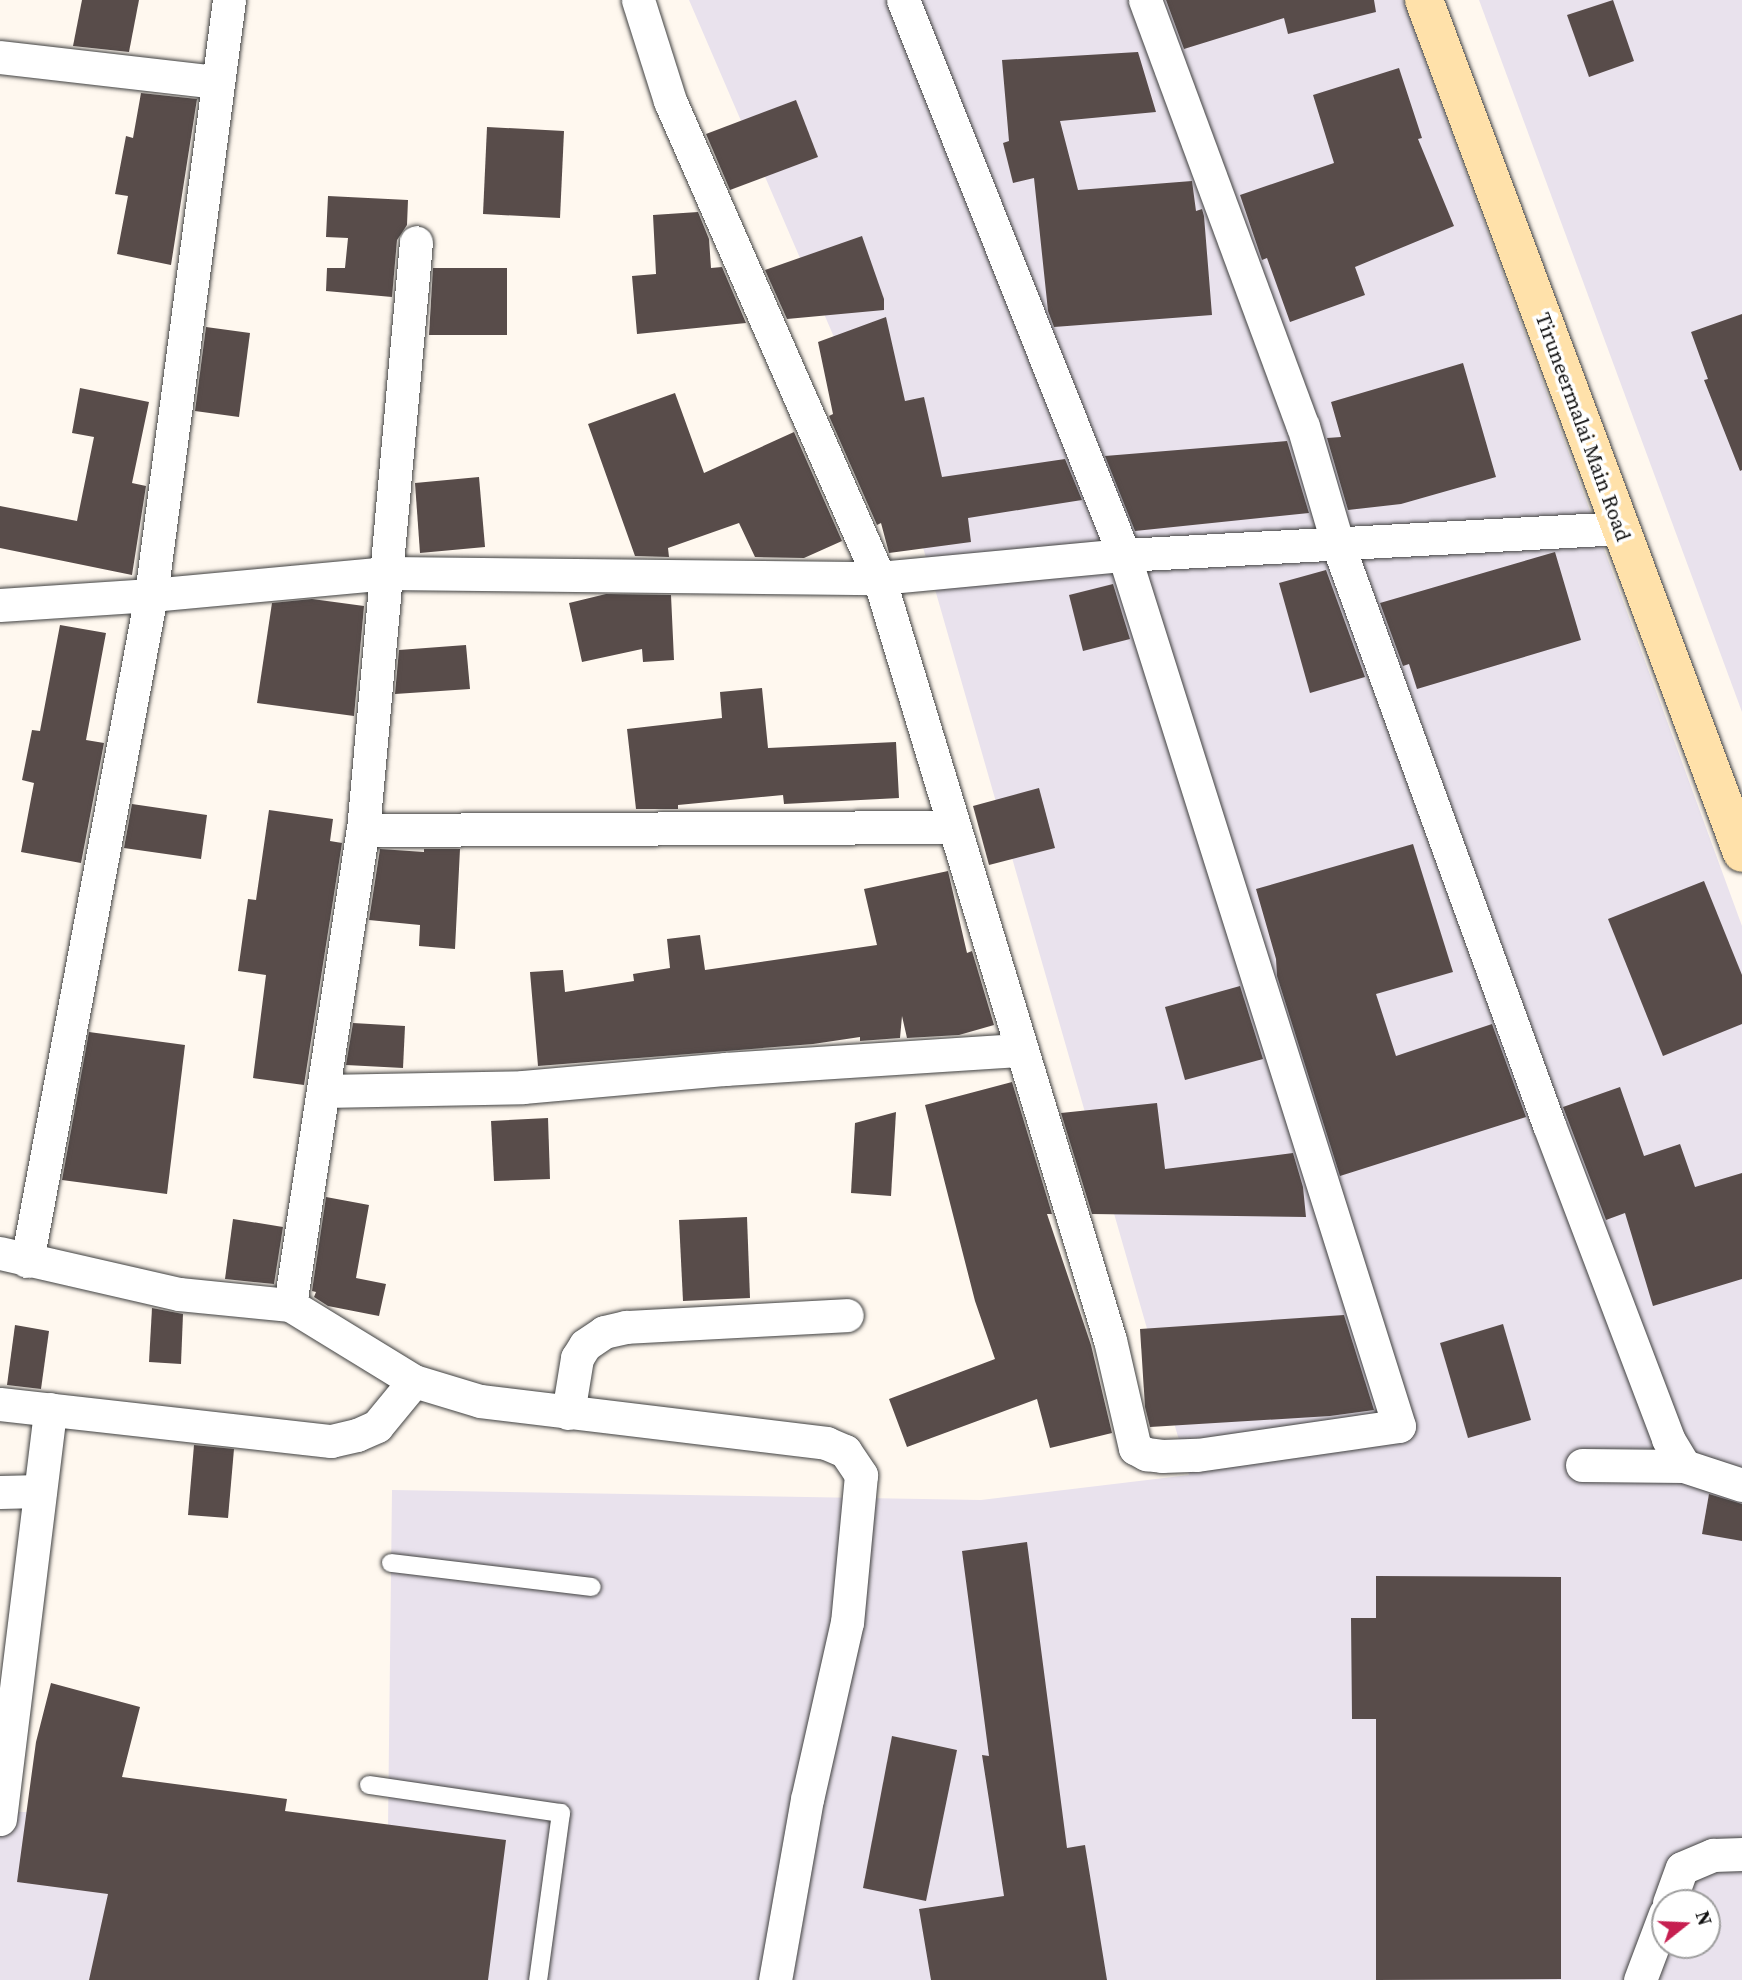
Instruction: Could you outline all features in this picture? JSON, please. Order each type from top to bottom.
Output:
[{"type":"main road","name":"Tiruneermalai Main Road","points":[[1424,0],[1742,853]]},
{"type":"street","points":[[229,0],[151,595],[13,1257],[179,1294],[290,1305],[414,1381],[480,1401],[825,1443],[845,1451],[861,1475],[847,1622],[807,1799],[775,1980]]},
{"type":"street","points":[[638,0],[670,101],[879,579],[1111,1340],[1135,1448],[1146,1454],[1162,1456],[1197,1454],[1399,1426],[1124,555],[903,0]]},
{"type":"street","points":[[1145,0],[1303,426],[1338,545],[1554,1138],[1668,1439],[1684,1466]]},
{"type":"street","points":[[0,57],[217,82]]},
{"type":"street","points":[[290,1305],[363,830],[416,242]]},
{"type":"street","points":[[0,605],[151,595],[388,573],[879,579],[1124,555],[1620,528]]},
{"type":"street","points":[[363,830],[953,827]]},
{"type":"street","points":[[323,1091],[523,1087],[726,1069],[1021,1050]]},
{"type":"street","points":[[568,1413],[577,1358],[585,1345],[604,1332],[626,1327],[847,1315]]},
{"type":"street","points":[[0,1404],[331,1441],[357,1435],[377,1426],[414,1381]]},
{"type":"street","points":[[0,1819],[11,1651],[40,1491],[50,1409]]},
{"type":"street","points":[[1582,1465],[1684,1466],[1742,1485]]},
{"type":"street","points":[[0,1492],[40,1491]]},
{"type":"street","points":[[1674,1889],[1682,1868],[1713,1855],[1742,1854]]},
{"type":"street","points":[[1640,1980],[1651,1951]]},
{"type":"lane","points":[[391,1563],[592,1587]]},
{"type":"lane","points":[[369,1785],[561,1813],[538,1980]]},
{"type":"shaded area","points":[[689,0],[1403,0],[1742,926],[1742,1980],[0,1980],[0,1811],[388,1827],[392,1490],[981,1500],[1189,1475],[920,537]]},
{"type":"shaded area","points":[[1479,0],[1742,0],[1742,712]]},
{"type":"building","points":[[82,0],[139,0],[129,52],[73,46]]},
{"type":"building","points":[[1166,0],[1374,0],[1376,12],[1288,34],[1284,18],[1184,49]]},
{"type":"building","points":[[1613,0],[1634,61],[1589,77],[1567,15]]},
{"type":"building","points":[[1138,52],[1156,112],[1060,121],[1078,190],[1192,181],[1196,211],[1202,209],[1204,216],[1212,315],[1054,327],[1048,311],[1034,178],[1013,183],[1003,143],[1009,141],[1002,60]]},
{"type":"building","points":[[1399,68],[1422,138],[1418,139],[1454,226],[1355,267],[1365,295],[1290,322],[1267,258],[1262,260],[1240,195],[1334,163],[1313,95]]},
{"type":"building","points":[[141,93],[197,99],[171,265],[117,254],[128,196],[115,194],[126,136],[133,138]]},
{"type":"building","points":[[796,100],[818,157],[730,190],[706,134]]},
{"type":"building","points":[[487,127],[564,131],[560,218],[483,214]]},
{"type":"building","points":[[328,196],[408,200],[407,225],[397,240],[392,297],[326,291],[327,268],[345,268],[348,238],[326,237]]},
{"type":"building","points":[[698,212],[709,239],[711,268],[722,267],[746,323],[637,334],[632,276],[656,274],[653,215]]},
{"type":"building","points":[[862,236],[884,299],[884,310],[787,319],[765,270]]},
{"type":"building","points":[[433,268],[507,268],[507,335],[429,335]]},
{"type":"building","points":[[1742,314],[1740,471],[1704,380],[1708,379],[1691,332]]},
{"type":"building","points":[[886,317],[905,401],[924,397],[942,477],[1065,459],[1082,500],[968,518],[971,542],[889,553],[881,523],[877,525],[829,416],[833,414],[818,342]]},
{"type":"building","points":[[206,327],[250,333],[239,417],[195,411]]},
{"type":"building","points":[[1463,363],[1496,477],[1401,504],[1348,510],[1327,438],[1341,437],[1331,402]]},
{"type":"building","points":[[80,388],[149,402],[132,483],[146,486],[132,575],[0,548],[0,506],[77,521],[94,437],[72,433]]},
{"type":"building","points":[[675,393],[704,473],[794,432],[842,541],[804,558],[755,557],[739,523],[668,548],[669,557],[635,556],[588,424]]},
{"type":"building","points":[[1287,441],[1309,513],[1135,531],[1105,456]]},
{"type":"building","points":[[479,477],[485,547],[420,553],[415,483]]},
{"type":"building","points":[[1555,552],[1581,640],[1417,689],[1409,664],[1403,666],[1380,603]]},
{"type":"building","points":[[1326,570],[1365,677],[1310,693],[1279,583]]},
{"type":"building","points":[[1113,584],[1130,639],[1083,651],[1069,595]]},
{"type":"building","points":[[606,594],[671,595],[674,660],[643,662],[642,649],[582,662],[569,603]]},
{"type":"building","points":[[312,599],[364,606],[354,716],[257,703],[272,603]]},
{"type":"building","points":[[60,625],[106,633],[86,740],[104,743],[81,863],[21,852],[34,783],[22,780],[32,730],[40,731]]},
{"type":"building","points":[[466,645],[470,689],[395,694],[399,650]]},
{"type":"building","points":[[762,688],[768,748],[896,742],[899,798],[784,804],[783,795],[678,805],[678,809],[636,809],[627,729],[722,718],[720,692]]},
{"type":"building","points":[[1039,788],[1055,848],[989,865],[973,806]]},
{"type":"building","points":[[132,804],[207,815],[201,859],[124,848]]},
{"type":"building","points":[[269,810],[333,819],[330,841],[342,843],[304,1085],[253,1078],[266,975],[238,971],[248,899],[256,900]]},
{"type":"building","points":[[1413,844],[1453,972],[1376,994],[1396,1056],[1492,1024],[1526,1117],[1340,1176],[1277,976],[1276,959],[1256,889]]},
{"type":"building","points":[[380,849],[424,852],[424,849],[460,849],[455,949],[419,946],[420,925],[369,920]]},
{"type":"building","points":[[948,871],[967,953],[972,951],[994,1025],[959,1035],[907,1038],[902,1016],[900,1038],[860,1041],[860,1037],[813,1044],[538,1066],[530,972],[563,970],[565,992],[634,981],[633,974],[670,968],[667,939],[700,935],[705,970],[877,945],[864,889]]},
{"type":"building","points":[[1704,881],[1742,975],[1742,1024],[1663,1056],[1608,919]]},
{"type":"building","points":[[1240,986],[1263,1059],[1185,1080],[1165,1007]]},
{"type":"building","points":[[353,1023],[405,1026],[403,1068],[346,1065]]},
{"type":"building","points":[[89,1032],[185,1045],[167,1194],[62,1180]]},
{"type":"building","points":[[1012,1082],[1052,1214],[1047,1214],[1091,1345],[1112,1433],[1050,1448],[1037,1399],[907,1447],[889,1399],[995,1359],[975,1301],[925,1105]]},
{"type":"building","points":[[1620,1087],[1644,1156],[1680,1144],[1695,1187],[1742,1173],[1742,1279],[1653,1306],[1625,1213],[1606,1220],[1563,1107]]},
{"type":"building","points":[[1157,1103],[1165,1169],[1293,1153],[1303,1187],[1306,1217],[1092,1214],[1061,1113]]},
{"type":"building","points":[[896,1112],[891,1196],[851,1193],[855,1123]]},
{"type":"building","points":[[548,1118],[550,1179],[494,1181],[491,1121]]},
{"type":"building","points":[[326,1197],[369,1205],[356,1278],[386,1284],[379,1316],[328,1306],[314,1297],[316,1292],[312,1291]]},
{"type":"building","points":[[747,1217],[750,1298],[683,1301],[679,1220]]},
{"type":"building","points":[[233,1219],[283,1227],[274,1284],[225,1279]]},
{"type":"building","points":[[152,1308],[183,1314],[181,1364],[149,1362]]},
{"type":"building","points":[[1344,1315],[1374,1410],[1330,1416],[1150,1427],[1145,1407],[1140,1329]]},
{"type":"building","points":[[1503,1324],[1531,1420],[1468,1438],[1440,1343]]},
{"type":"building","points":[[15,1325],[49,1331],[41,1389],[7,1385]]},
{"type":"building","points":[[194,1445],[234,1449],[228,1518],[188,1515]]},
{"type":"building","points":[[1709,1494],[1742,1504],[1742,1541],[1702,1534]]},
{"type":"building","points":[[1027,1542],[1067,1848],[1085,1845],[1107,1980],[931,1980],[919,1909],[1004,1896],[982,1755],[989,1756],[962,1551]]},
{"type":"building","points":[[1376,1576],[1561,1577],[1561,1979],[1376,1980],[1376,1719],[1352,1719],[1351,1618],[1376,1618]]},
{"type":"building","points":[[51,1683],[140,1707],[122,1777],[287,1799],[285,1811],[506,1840],[488,1980],[89,1980],[108,1894],[17,1882],[36,1742]]},
{"type":"building","points":[[892,1736],[957,1750],[926,1901],[863,1888]]}]
